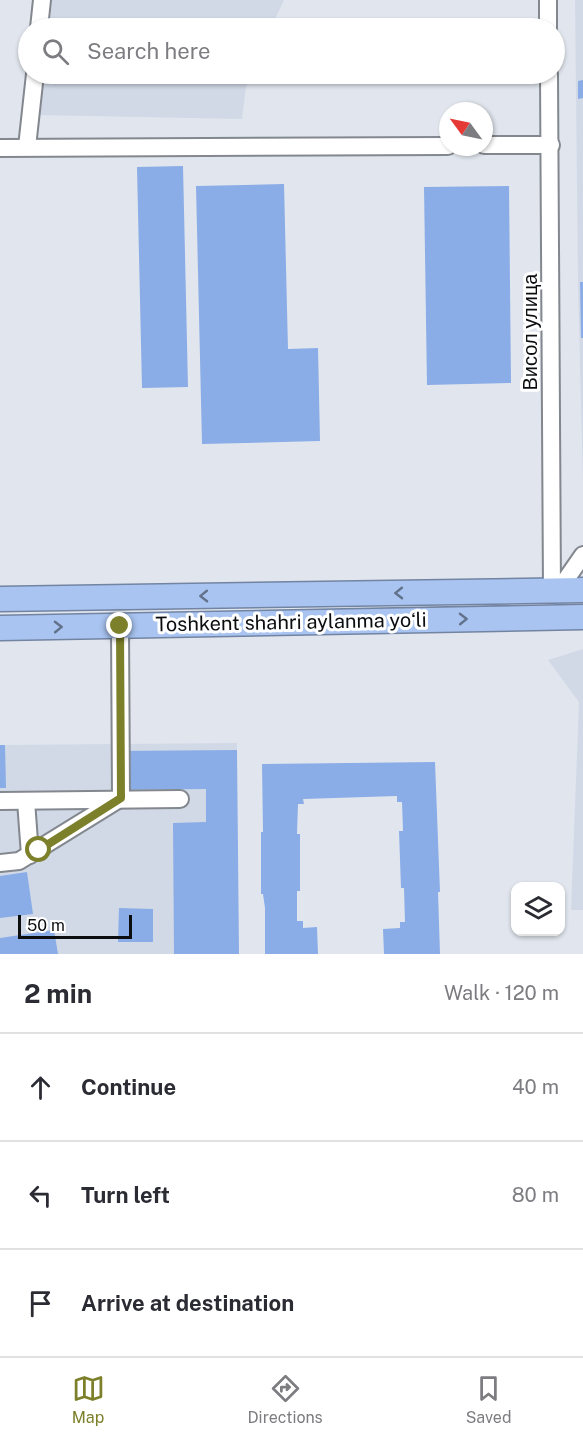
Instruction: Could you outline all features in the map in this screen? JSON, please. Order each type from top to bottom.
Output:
[{"type":"highway","name":"Toshkent shahri aylanma yoʻli","points":[[0,599],[583,590]]},
{"type":"highway","name":"Toshkent shahri aylanma yoʻli","points":[[0,628],[583,617]]},
{"type":"street","points":[[40,18],[42,0]]},
{"type":"street","points":[[548,0],[548,18]]},
{"type":"street","points":[[27,147],[34,84]]},
{"type":"street","name":"Висол улица","points":[[549,84],[555,591]]},
{"type":"street","points":[[493,146],[550,145]]},
{"type":"street","points":[[0,148],[439,146]]},
{"type":"street","points":[[555,591],[583,555]]},
{"type":"street","points":[[120,626],[121,798]]},
{"type":"street","points":[[0,863],[19,861],[121,798]]},
{"type":"street","points":[[0,801],[180,799]]},
{"type":"street","points":[[26,801],[30,855]]},
{"type":"shaded area","points":[[52,0],[284,0],[276,18],[50,18]]},
{"type":"shaded area","points":[[575,0],[583,0],[583,485],[578,282]]},
{"type":"shaded area","points":[[43,84],[247,84],[242,119],[39,115]]},
{"type":"shaded area","points":[[583,649],[583,910],[571,910],[579,702],[548,660]]},
{"type":"shaded area","points":[[237,743],[233,954],[0,954],[0,745]]},
{"type":"building","points":[[583,80],[583,98],[578,99],[578,81]]},
{"type":"building","points":[[183,166],[188,387],[142,388],[137,167]]},
{"type":"building","points":[[284,184],[288,349],[318,348],[320,441],[202,444],[196,186]]},
{"type":"building","points":[[509,186],[511,383],[427,385],[424,187]]},
{"type":"building","points":[[580,282],[583,282],[583,338],[581,338]]},
{"type":"building","points":[[0,745],[5,745],[6,788],[0,788]]},
{"type":"building","points":[[237,750],[239,954],[174,954],[173,823],[206,822],[206,789],[116,790],[116,751]]},
{"type":"building","points":[[435,762],[440,954],[384,954],[383,929],[400,928],[400,922],[405,922],[399,831],[403,831],[402,802],[397,802],[397,796],[303,799],[304,804],[298,804],[300,891],[297,891],[297,921],[303,921],[303,928],[317,927],[318,954],[265,954],[265,908],[263,894],[261,894],[262,764]]},
{"type":"building","points":[[27,872],[33,914],[0,918],[0,876]]},
{"type":"building","points":[[119,908],[153,909],[153,942],[118,942]]},
{"type":"building","points":[[54,930],[58,954],[0,954],[0,938]]},
{"type":"route","points":[[39,850],[121,798],[120,626]]}]
